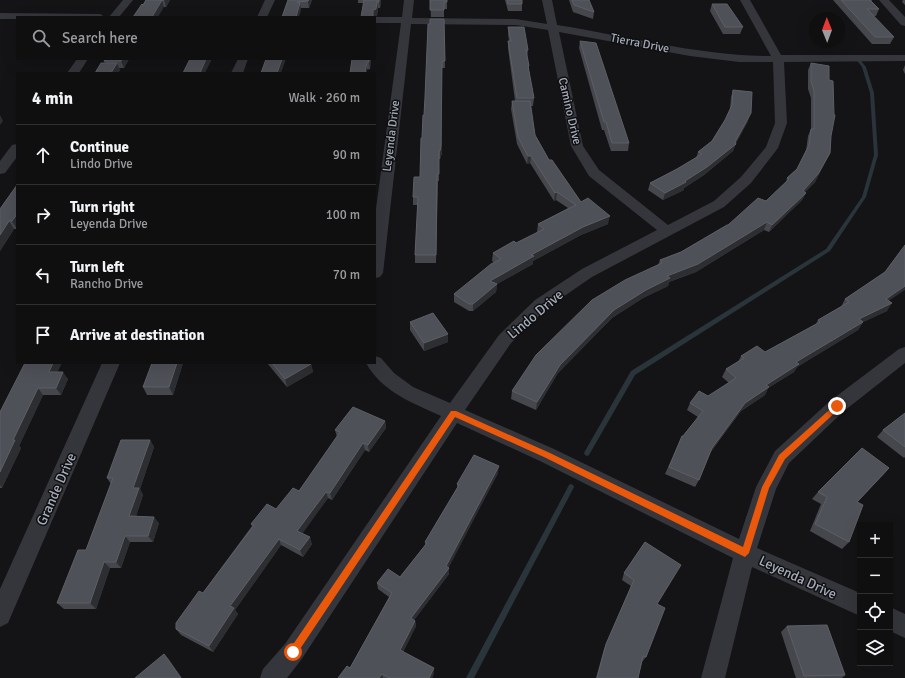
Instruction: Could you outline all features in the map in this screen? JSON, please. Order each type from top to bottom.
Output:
[{"type":"street","points":[[115,16],[128,0]]},
{"type":"street","points":[[262,16],[270,0]]},
{"type":"street","name":"Leyenda Drive","points":[[376,265],[408,0]]},
{"type":"street","name":"Camino Drive","points":[[547,0],[577,146],[594,174],[667,231]]},
{"type":"street","name":"Lindo Drive","points":[[272,678],[293,652],[453,413],[505,339],[541,304],[587,273],[719,204],[746,180],[772,148],[781,123],[778,59],[745,0]]},
{"type":"street","points":[[884,0],[905,23]]},
{"type":"street","points":[[0,16],[16,16]]},
{"type":"street","name":"Tierra Drive","points":[[376,20],[516,22],[552,26],[690,53],[740,59],[905,58]]},
{"type":"street","points":[[74,72],[82,60]]},
{"type":"street","points":[[237,72],[243,60]]},
{"type":"street","points":[[0,170],[16,149]]},
{"type":"street","points":[[712,678],[745,553],[766,487],[782,457],[837,406],[905,354]]},
{"type":"street","name":"Leyenda Drive","points":[[376,363],[388,378],[407,392],[547,455],[745,553],[857,604]]},
{"type":"street","name":"Grande Drive","points":[[0,615],[111,364]]},
{"type":"street","points":[[893,620],[905,626]]},
{"type":"building","points":[[146,0],[162,0],[153,16],[134,16],[142,4],[143,5]]},
{"type":"building","points":[[288,0],[309,0],[297,2],[300,3],[296,16],[282,16]]},
{"type":"building","points":[[364,0],[379,0],[379,2],[377,2],[376,9],[373,10],[373,16],[361,16]]},
{"type":"building","points":[[430,0],[447,0],[447,2],[444,2],[444,10],[430,10]]},
{"type":"building","points":[[507,0],[522,0],[522,4],[508,4]]},
{"type":"building","points":[[572,0],[589,0],[594,12],[574,5]]},
{"type":"building","points":[[841,0],[870,0],[879,9],[867,9],[894,37],[875,37]]},
{"type":"building","points":[[712,4],[727,4],[743,27],[725,27]]},
{"type":"building","points":[[430,19],[444,19],[445,61],[442,61],[441,146],[439,151],[439,174],[437,174],[436,255],[415,255],[418,197],[413,197],[414,177],[420,177],[428,24],[430,24]]},
{"type":"building","points":[[508,27],[524,27],[528,50],[526,50],[528,66],[534,98],[517,98],[508,41],[511,41]]},
{"type":"building","points":[[580,41],[596,43],[629,143],[612,143],[606,122],[604,122]]},
{"type":"building","points":[[104,60],[122,60],[121,61]]},
{"type":"building","points":[[190,60],[206,60],[200,72],[184,72]]},
{"type":"building","points":[[266,60],[282,60],[277,72],[261,72]]},
{"type":"building","points":[[352,60],[369,60],[369,62],[367,62],[365,72],[350,72]]},
{"type":"building","points":[[101,63],[117,63],[112,72],[96,72]]},
{"type":"building","points":[[811,63],[829,66],[829,80],[833,81],[835,115],[831,136],[830,153],[818,174],[803,191],[806,193],[772,225],[767,222],[698,264],[667,276],[670,278],[646,290],[614,310],[560,365],[537,402],[512,391],[536,355],[592,300],[625,280],[662,263],[660,260],[681,252],[728,225],[758,198],[766,201],[789,179],[787,178],[797,169],[809,145],[811,129],[814,129],[814,91],[811,81]]},
{"type":"building","points":[[733,90],[752,92],[751,113],[735,142],[736,144],[707,167],[685,181],[686,182],[665,193],[650,183],[702,154],[698,152],[712,141],[725,120],[732,105]]},
{"type":"building","points":[[512,101],[530,101],[535,135],[549,160],[552,160],[581,202],[588,198],[610,216],[583,227],[531,255],[534,256],[490,281],[497,284],[473,304],[469,304],[454,294],[491,264],[501,259],[493,253],[514,241],[516,243],[544,229],[538,224],[576,205],[557,192],[555,193],[531,156],[528,156],[518,137]]},
{"type":"building","points":[[16,186],[16,215],[12,221],[9,221],[0,235],[0,209]]},
{"type":"building","points":[[905,245],[905,286],[886,299],[892,303],[859,319],[863,322],[796,362],[799,364],[766,385],[769,387],[745,403],[712,448],[699,480],[669,467],[682,436],[703,411],[690,403],[699,391],[708,396],[736,378],[726,369],[744,358],[741,356],[757,346],[765,352],[820,322],[818,320],[849,302],[845,299],[885,272]]},
{"type":"building","points":[[433,313],[448,334],[424,343],[410,322]]},
{"type":"building","points":[[24,364],[53,364],[49,372],[63,372],[56,388],[38,388],[13,440],[15,440],[0,472],[0,412]]},
{"type":"building","points":[[152,364],[177,364],[169,387],[143,387]]},
{"type":"building","points":[[273,364],[311,364],[285,379]]},
{"type":"building","points":[[353,407],[385,421],[368,445],[363,443],[330,493],[326,492],[297,531],[310,537],[300,550],[279,539],[230,606],[234,608],[209,646],[176,629],[176,623],[199,591],[203,593],[254,525],[251,524],[267,504],[276,509],[293,488],[299,491],[340,432],[335,430]]},
{"type":"building","points":[[905,413],[905,447],[883,430]]},
{"type":"building","points":[[121,440],[150,440],[133,488],[139,488],[129,516],[154,517],[148,536],[125,536],[116,562],[104,562],[90,603],[57,603],[78,550],[86,550],[113,478],[107,478]]},
{"type":"building","points":[[862,448],[889,468],[857,502],[863,505],[849,542],[815,524],[827,497],[818,492]]},
{"type":"building","points":[[474,455],[499,466],[446,566],[449,568],[411,618],[415,621],[400,650],[434,668],[429,678],[390,678],[382,674],[379,678],[338,678],[347,666],[350,668],[392,593],[377,583],[388,569],[400,577],[427,543],[425,542],[459,485],[457,484]]},
{"type":"building","points":[[645,542],[681,565],[657,604],[665,608],[646,657],[643,656],[638,678],[597,678],[606,644],[634,580],[624,573]]},
{"type":"building","points":[[827,625],[845,675],[804,676],[787,626]]},
{"type":"building","points":[[164,654],[181,678],[135,678]]},
{"type":"waterway","points":[[587,453],[633,373],[828,250],[864,197],[876,155],[872,93],[864,67],[857,58]]},
{"type":"waterway","points":[[470,678],[571,487]]},
{"type":"route","points":[[293,652],[453,413],[547,455],[745,553],[766,487],[782,457],[837,406]]}]
